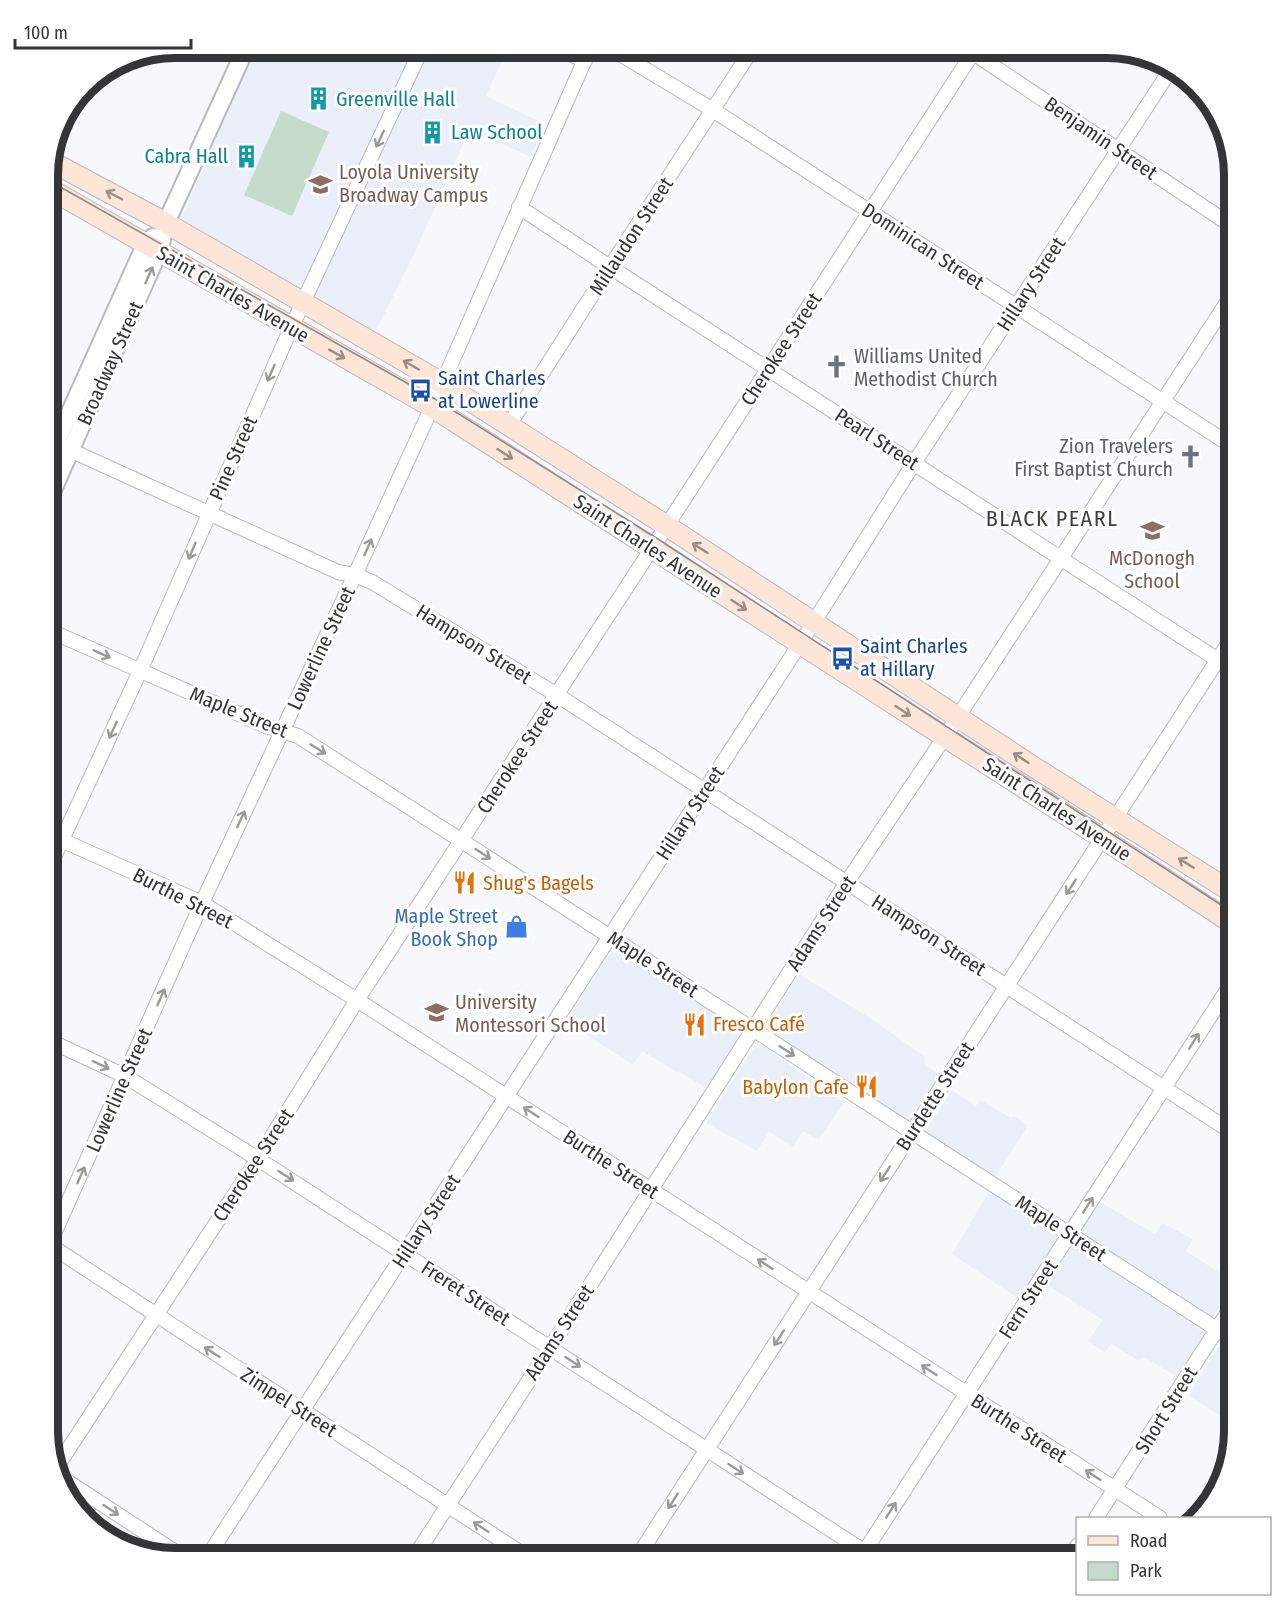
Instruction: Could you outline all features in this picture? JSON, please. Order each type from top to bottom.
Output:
[{"type":"main road","name":"Saint Charles Avenue","points":[[59,166],[166,223],[442,383],[1224,887]]},
{"type":"main road","name":"Saint Charles Avenue","points":[[59,194],[432,407],[1224,918]]},
{"type":"street","name":"Broadway Street","points":[[59,445],[166,223],[241,59]]},
{"type":"street","name":"Pine Street","points":[[58,848],[140,671],[291,328],[417,59]]},
{"type":"street","name":"Lowerline Street","points":[[58,1223],[202,903],[432,407],[586,59]]},
{"type":"street","name":"Dominican Street","points":[[628,59],[714,110],[1224,441]]},
{"type":"street","name":"Millaudon Street","points":[[509,425],[746,59]]},
{"type":"street","name":"Cherokee Street","points":[[62,1460],[258,1159],[357,1000],[870,212],[966,59]]},
{"type":"street","name":"Benjamin Street","points":[[985,59],[1224,221]]},
{"type":"street","name":"Hillary Street","points":[[213,1548],[1167,75]]},
{"type":"street","name":"Pearl Street","points":[[519,207],[1224,664]]},
{"type":"street","name":"Adams Street","points":[[419,1548],[550,1348],[847,882],[1224,307]]},
{"type":"street","name":"Hampson Street","points":[[59,445],[338,572],[355,575],[372,582],[557,695],[1224,1127]]},
{"type":"street","name":"Maple Street","points":[[59,635],[266,726],[298,736],[1224,1334]]},
{"type":"street","name":"Burdette Street","points":[[643,1548],[1224,650]]},
{"type":"street","name":"Burthe Street","points":[[58,838],[202,903],[357,1000],[1158,1517]]},
{"type":"street","name":"Fern Street","points":[[872,1548],[967,1394],[1224,995]]},
{"type":"street","name":"Freret Street","points":[[58,1045],[126,1076],[258,1159],[855,1548]]},
{"type":"street","name":"Zimpel Street","points":[[58,1252],[513,1548]]},
{"type":"street","name":"Short Street","points":[[1097,1517],[1224,1318]]},
{"type":"street","points":[[72,1484],[169,1548]]},
{"type":"shaded area","name":"Loyola University Broadway Campus","points":[[252,59],[503,59],[486,96],[545,124],[531,157],[470,129],[415,252],[373,337],[187,225],[183,219],[184,211]]},
{"type":"shaded area","points":[[611,953],[618,953],[712,1011],[745,1035],[708,1089],[642,1051],[633,1065],[567,1022]]},
{"type":"shaded area","points":[[799,974],[873,1020],[925,1057],[924,1063],[940,1076],[917,1119],[912,1122],[905,1121],[768,1029]]},
{"type":"shaded area","points":[[757,1044],[762,1045],[844,1102],[818,1140],[803,1131],[793,1146],[769,1132],[757,1151],[706,1123]]},
{"type":"shaded area","points":[[952,1090],[976,1106],[980,1100],[1011,1118],[1014,1116],[1028,1126],[993,1180],[927,1132]]},
{"type":"shaded area","points":[[992,1187],[1062,1235],[1019,1299],[952,1254]]},
{"type":"shaded area","points":[[1098,1201],[1155,1234],[1162,1223],[1193,1239],[1186,1251],[1224,1276],[1224,1300],[1212,1319],[1082,1238],[1078,1230]]},
{"type":"shaded area","points":[[1072,1246],[1204,1332],[1203,1340],[1179,1378],[1144,1357],[1138,1360],[1111,1344],[1105,1352],[1088,1341],[1103,1320],[1046,1284],[1069,1247]]},
{"type":"shaded area","points":[[1224,1345],[1224,1419],[1189,1395],[1219,1346]]},
{"type":"green space","points":[[281,111],[329,132],[292,216],[244,195]]},
{"type":"tram line","points":[[59,186],[435,399],[658,539],[1224,907]]},
{"type":"place","name":"Greenville Hall","points":[[318,99]]},
{"type":"place","name":"Law School","points":[[433,132]]},
{"type":"place","name":"Cabra Hall","points":[[246,156]]},
{"type":"place","name":"Loyola University Broadway Campus","points":[[321,184]]},
{"type":"place","name":"Williams United Methodist Church","points":[[836,367]]},
{"type":"place","name":"Saint Charles at Lowerline","points":[[420,390]]},
{"type":"place","name":"Zion Travelers First Baptist Church","points":[[1191,457]]},
{"type":"place","name":"McDonogh School","points":[[1152,531]]},
{"type":"place","name":"Saint Charles at Hillary","points":[[842,658]]},
{"type":"place","name":"Shug's Bagels","points":[[465,883]]},
{"type":"place","name":"Maple Street Book Shop","points":[[516,927]]},
{"type":"place","name":"University Montessori School","points":[[437,1013]]},
{"type":"place","name":"Fresco Café","points":[[695,1024]]},
{"type":"place","name":"Babylon Cafe","points":[[867,1087]]},
{"type":"district","name":"BLACK PEARL","points":[[1052,518]]}]
